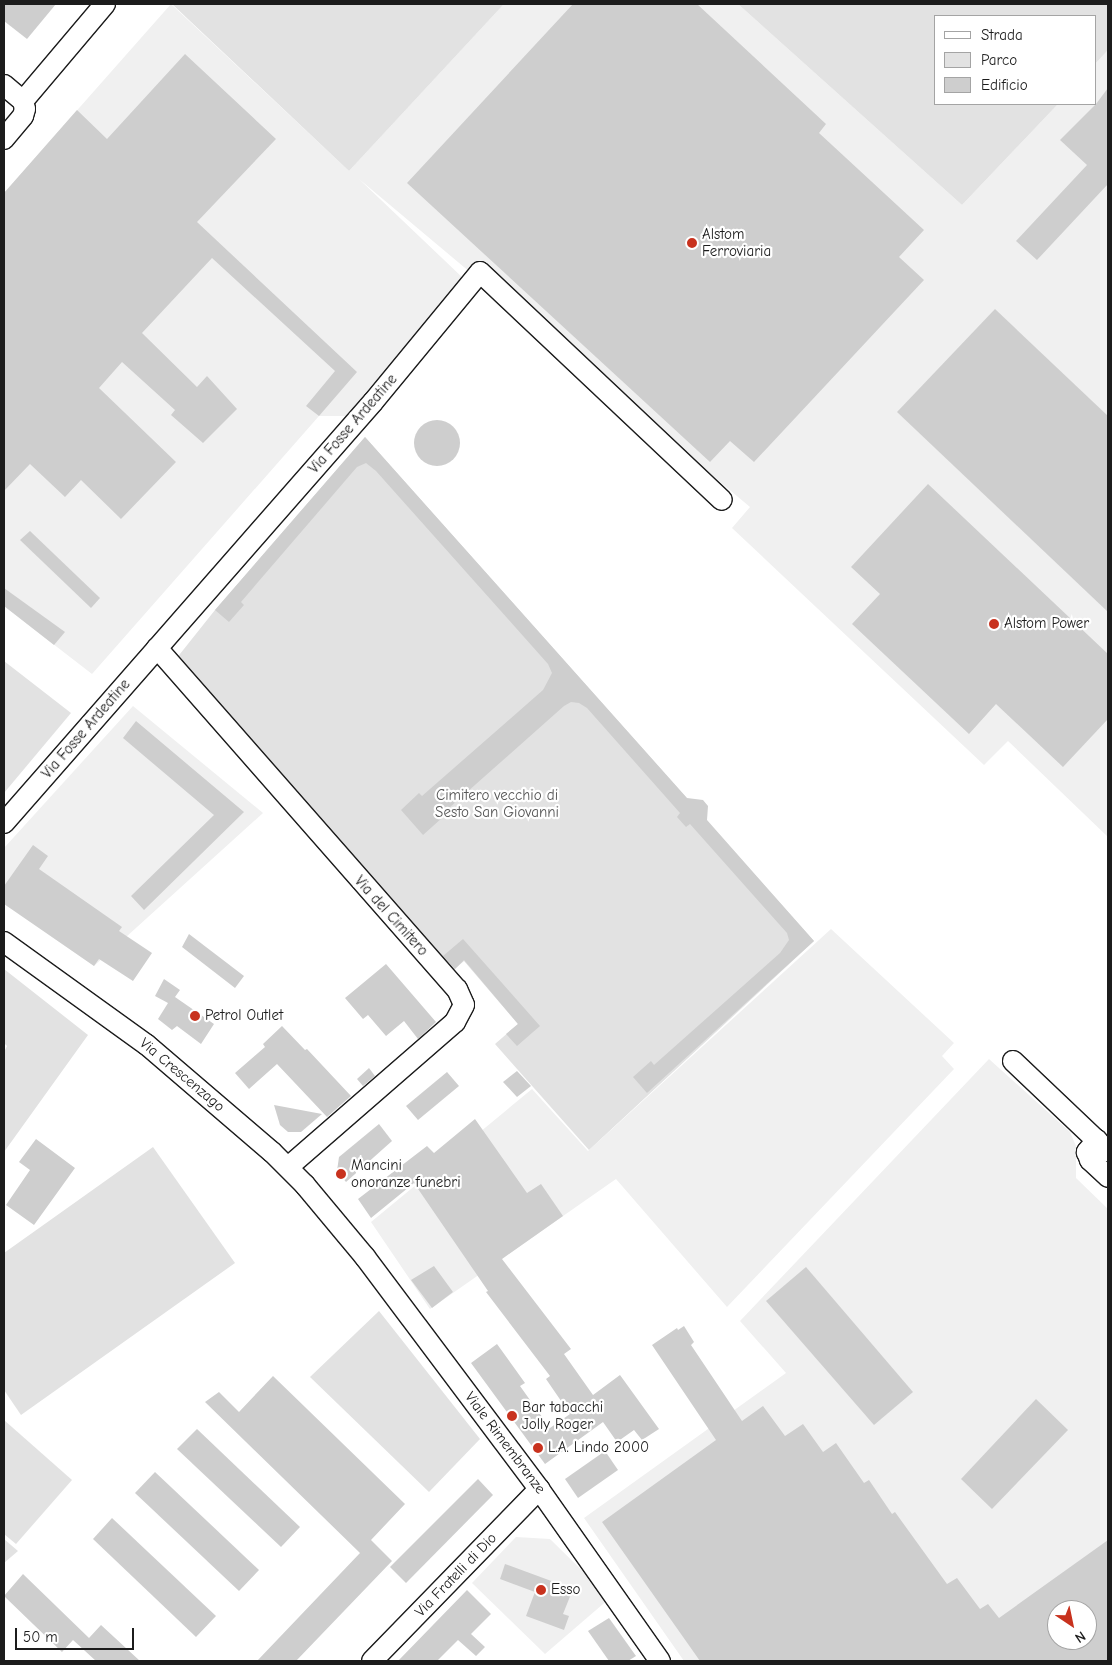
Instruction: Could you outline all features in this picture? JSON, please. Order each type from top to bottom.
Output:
[{"type":"street","points":[[23,101],[105,4]]},
{"type":"street","points":[[4,85],[23,101],[25,112],[4,139]]},
{"type":"street","name":"Via Fosse Ardeatine","points":[[4,823],[354,424],[480,272],[722,500]]},
{"type":"street","name":"Via del Cimitero","points":[[156,648],[457,989],[464,1005],[456,1022],[288,1166]]},
{"type":"street","name":"Via Crescenzago","points":[[4,942],[147,1045],[288,1166],[343,1229]]},
{"type":"street","points":[[1013,1061],[1103,1146],[1087,1152],[1090,1160],[1108,1177]]},
{"type":"street","name":"Viale Rimembranze","points":[[343,1229],[539,1488],[660,1661]]},
{"type":"street","name":"Via Fratelli di Dio","points":[[372,1661],[539,1488]]},
{"type":"shaded area","points":[[171,4],[349,171],[504,4],[738,4],[962,205],[1057,105],[1097,105],[1097,62],[1108,50],[1108,837],[1008,741],[984,765],[732,528],[750,507],[359,179],[463,278],[346,416],[319,416],[92,674],[4,606],[4,193]]},
{"type":"shaded area","points":[[133,706],[263,813],[94,966],[4,903],[4,848]]},
{"type":"shaded area","points":[[831,929],[954,1043],[942,1056],[954,1069],[727,1307],[616,1179],[430,1309],[371,1222],[532,1089],[588,1151]]},
{"type":"shaded area","points":[[989,1059],[1070,1132],[1076,1146],[1076,1178],[1108,1209],[1108,1661],[684,1661],[584,1518],[786,1373],[740,1321]]},
{"type":"shaded area","name":"Esso","points":[[516,1537],[550,1539],[610,1598],[545,1654],[472,1583]]},
{"type":"green space","points":[[172,4],[504,4],[349,171]]},
{"type":"green space","points":[[738,4],[1108,4],[1108,50],[1097,62],[1097,15],[934,15],[934,105],[1057,105],[962,205]]},
{"type":"green space","name":"Cimitero vecchio di Sesto San Giovanni","points":[[365,437],[814,941],[589,1150],[495,1044],[518,1024],[464,961],[451,972],[176,659],[215,610]]},
{"type":"green space","points":[[4,661],[71,713],[4,793]]},
{"type":"green space","points":[[4,969],[88,1035],[4,1152],[4,1052],[7,1046],[4,1043]]},
{"type":"green space","points":[[153,1147],[235,1263],[21,1415],[4,1390],[4,1253]]},
{"type":"green space","points":[[379,1311],[480,1439],[429,1492],[310,1377]]},
{"type":"green space","points":[[4,1420],[72,1480],[16,1544],[4,1534]]},
{"type":"green space","points":[[4,1539],[18,1551],[4,1563]]},
{"type":"building","points":[[4,4],[56,4],[27,39],[4,21]]},
{"type":"building","name":"Alstom Ferroviaria","points":[[573,4],[697,4],[826,124],[819,133],[924,230],[899,257],[924,280],[754,462],[730,441],[710,462],[407,183]]},
{"type":"building","points":[[185,54],[276,139],[197,222],[357,372],[319,416],[306,406],[335,371],[212,258],[142,333],[197,387],[207,376],[237,409],[203,443],[171,415],[175,410],[122,362],[99,388],[176,462],[121,519],[81,480],[65,497],[30,464],[4,491],[4,193],[77,110],[107,139]]},
{"type":"building","points":[[1108,88],[1108,184],[1037,260],[1016,241],[1087,165],[1060,140],[1097,105]]},
{"type":"building","name":"Alstom Power","points":[[995,309],[1108,416],[1108,612],[897,412]]},
{"type":"building","points":[[437,420],[450,424],[456,430],[460,443],[456,456],[450,462],[437,466],[424,462],[418,456],[414,443],[418,430],[424,424]]},
{"type":"building","points":[[365,437],[687,798],[703,800],[708,806],[707,820],[814,941],[647,1093],[633,1077],[651,1061],[654,1065],[780,953],[789,940],[787,933],[690,824],[686,827],[677,817],[680,813],[587,708],[579,703],[571,702],[564,706],[440,816],[442,818],[423,835],[401,810],[419,793],[422,796],[543,690],[552,673],[548,664],[376,471],[366,463],[357,467],[241,602],[244,605],[229,622],[215,610]]},
{"type":"building","name":"Alstom Power","points":[[928,484],[1108,654],[1108,719],[1063,767],[996,704],[969,734],[852,624],[880,594],[851,567]]},
{"type":"building","points":[[30,531],[100,598],[91,608],[20,540]]},
{"type":"building","points":[[4,588],[65,632],[54,645],[4,606]]},
{"type":"building","points":[[136,721],[244,812],[144,910],[131,896],[214,815],[123,738]]},
{"type":"building","points":[[33,845],[48,856],[39,869],[122,927],[119,931],[152,953],[133,981],[99,959],[94,966],[4,904],[4,886]]},
{"type":"building","points":[[189,934],[244,976],[235,988],[182,947]]},
{"type":"building","points":[[463,939],[540,1026],[517,1046],[506,1034],[518,1024],[464,960],[455,969],[443,956]]},
{"type":"building","points":[[386,964],[436,1022],[418,1039],[404,1021],[386,1036],[368,1015],[363,1019],[345,998]]},
{"type":"building","points":[[164,979],[180,990],[175,997],[214,1024],[201,1044],[177,1026],[172,1030],[158,1019],[168,1003],[155,996]]},
{"type":"building","points":[[282,1026],[305,1050],[307,1049],[351,1096],[327,1117],[277,1064],[249,1089],[235,1073],[265,1047],[263,1044]]},
{"type":"building","points":[[369,1068],[375,1076],[363,1086],[357,1079]]},
{"type":"building","points":[[517,1071],[531,1086],[517,1097],[503,1082]]},
{"type":"building","points":[[447,1072],[459,1086],[418,1120],[406,1106]]},
{"type":"building","points":[[274,1105],[322,1114],[301,1132],[288,1132],[280,1125]]},
{"type":"building","points":[[475,1119],[527,1193],[541,1184],[563,1216],[502,1259],[571,1349],[564,1354],[593,1395],[620,1375],[659,1429],[642,1440],[634,1430],[617,1442],[603,1422],[545,1464],[471,1363],[497,1344],[525,1383],[520,1386],[550,1428],[570,1414],[546,1379],[550,1376],[486,1292],[488,1291],[414,1183],[371,1218],[358,1199],[427,1146],[434,1153]]},
{"type":"building","points":[[379,1124],[392,1141],[346,1182],[337,1171],[339,1157]]},
{"type":"building","points":[[36,1139],[75,1168],[34,1225],[6,1205],[30,1170],[19,1162]]},
{"type":"building","points":[[434,1266],[453,1292],[432,1308],[411,1280]]},
{"type":"building","points":[[806,1267],[913,1392],[874,1425],[766,1301]]},
{"type":"building","points":[[684,1326],[694,1342],[691,1345],[742,1421],[763,1406],[785,1436],[803,1424],[823,1452],[836,1443],[864,1483],[869,1480],[892,1514],[895,1512],[947,1584],[957,1578],[980,1609],[988,1604],[999,1618],[1108,1540],[1108,1661],[700,1661],[602,1522],[716,1440],[652,1345],[677,1328],[678,1330]]},
{"type":"building","points":[[273,1376],[405,1504],[371,1540],[392,1561],[296,1661],[257,1661],[360,1553],[205,1402],[219,1392],[239,1412]]},
{"type":"building","points":[[1036,1399],[1068,1430],[992,1509],[961,1479]]},
{"type":"building","points":[[197,1429],[300,1527],[281,1547],[177,1449]]},
{"type":"building","points":[[605,1451],[618,1470],[578,1498],[565,1479]]},
{"type":"building","points":[[155,1472],[259,1570],[239,1591],[135,1493]]},
{"type":"building","points":[[478,1479],[493,1495],[406,1583],[390,1567]]},
{"type":"building","points":[[112,1518],[216,1616],[196,1637],[93,1539]]},
{"type":"building","points":[[505,1564],[573,1589],[563,1614],[569,1616],[564,1630],[526,1616],[535,1592],[500,1579]]},
{"type":"building","points":[[23,1574],[89,1638],[101,1625],[140,1661],[96,1661],[73,1640],[62,1652],[4,1596]]},
{"type":"building","points":[[467,1590],[491,1614],[471,1634],[485,1647],[476,1656],[458,1640],[437,1661],[398,1661]]},
{"type":"building","points":[[609,1618],[636,1656],[628,1661],[609,1661],[588,1631]]},
{"type":"place","name":"Alstom Ferroviaria","points":[[692,243]]},
{"type":"place","name":"Alstom Power","points":[[994,624]]},
{"type":"place","name":"Petrol Outlet","points":[[195,1016]]},
{"type":"place","name":"Mancini onoranze funebri","points":[[341,1174]]},
{"type":"place","name":"Bar tabacchi Jolly Roger","points":[[512,1416]]},
{"type":"place","name":"L.A. Lindo 2000","points":[[538,1448]]},
{"type":"place","name":"Esso","points":[[541,1590]]}]
